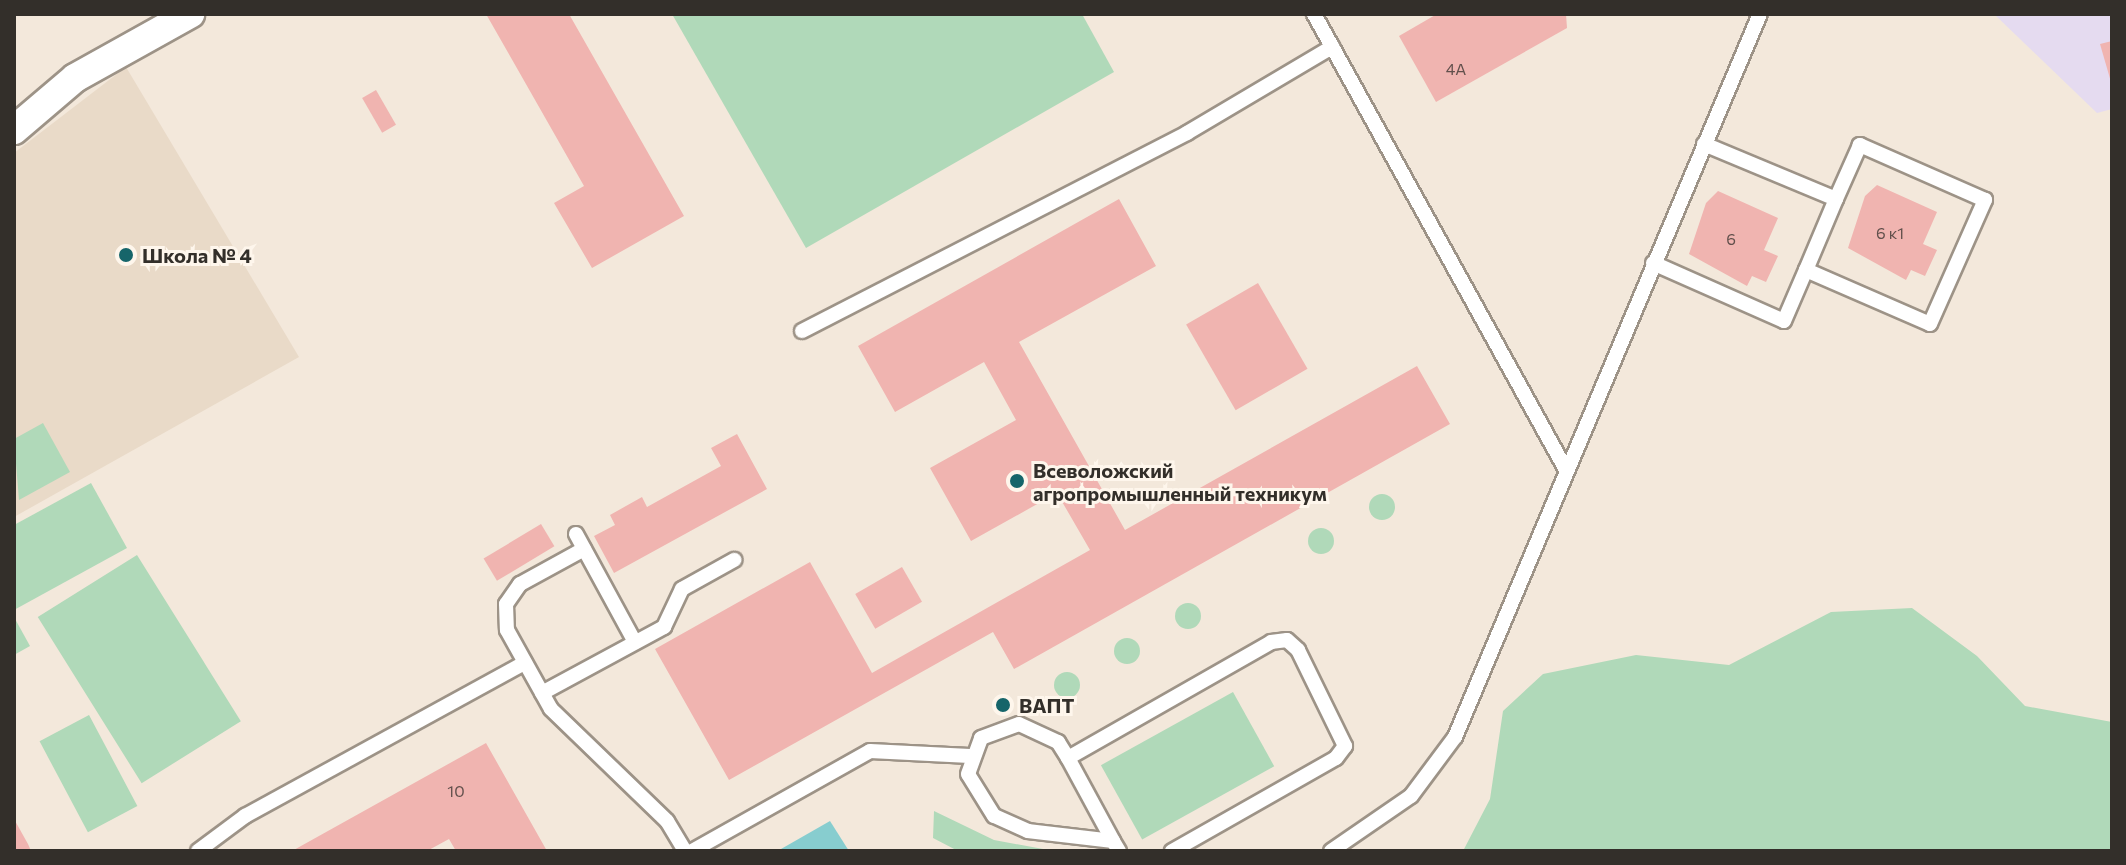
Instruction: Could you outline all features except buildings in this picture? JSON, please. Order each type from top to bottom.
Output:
[{"type":"street","points":[[14,130],[75,78],[190,14]]},
{"type":"lane","points":[[1314,14],[1565,468]]},
{"type":"lane","points":[[1331,851],[1411,796],[1455,737],[1565,468],[1760,14]]},
{"type":"lane","points":[[802,331],[1187,133],[1332,47]]},
{"type":"lane","points":[[1704,144],[1836,199]]},
{"type":"lane","points":[[1653,263],[1784,321],[1836,199],[1860,145],[1985,200],[1930,324],[1806,270]]},
{"type":"lane","points":[[576,534],[635,642]]},
{"type":"lane","points":[[584,549],[520,584],[506,604],[507,630],[542,693],[667,821],[685,851]]},
{"type":"lane","points":[[542,693],[664,627],[682,589],[734,560]]},
{"type":"lane","points":[[1068,758],[1271,642],[1287,640],[1298,650],[1345,746],[1336,758],[1172,851]]},
{"type":"lane","points":[[198,851],[245,816],[525,663]]},
{"type":"lane","points":[[1019,724],[1058,742],[1116,846],[1008,824],[974,792],[970,756],[996,727],[1019,724]]},
{"type":"lane","points":[[692,851],[870,751],[970,756]]},
{"type":"lane","points":[[719,851],[733,828]]},
{"type":"shaded area","points":[[1994,14],[2112,14],[2112,109],[2097,113]]},
{"type":"shaded area","name":"Школа № 4","points":[[126,67],[299,357],[14,517],[14,153]]},
{"type":"green space","points":[[672,14],[1082,14],[1114,72],[806,248]]},
{"type":"green space","points":[[43,423],[70,472],[19,500],[14,439]]},
{"type":"green space","points":[[91,483],[127,548],[14,610],[14,525]]},
{"type":"green space","points":[[1382,494],[1391,498],[1395,507],[1391,516],[1382,520],[1373,516],[1369,507],[1373,498]]},
{"type":"green space","points":[[1321,528],[1330,532],[1334,541],[1330,550],[1321,554],[1312,550],[1308,541],[1312,532]]},
{"type":"green space","points":[[137,555],[241,721],[142,783],[38,617]]},
{"type":"green space","points":[[1188,603],[1197,607],[1201,616],[1197,625],[1188,629],[1179,625],[1175,616],[1179,607]]},
{"type":"green space","points":[[1912,608],[1977,656],[2025,706],[2112,722],[2112,851],[1463,851],[1490,799],[1503,711],[1543,674],[1636,655],[1729,665],[1831,612]]},
{"type":"green space","points":[[14,617],[30,646],[14,655]]},
{"type":"green space","points":[[1127,638],[1136,642],[1140,651],[1136,660],[1127,664],[1118,660],[1114,651],[1118,642]]},
{"type":"green space","points":[[1067,672],[1076,676],[1080,685],[1076,694],[1067,698],[1058,694],[1054,685],[1058,676]]},
{"type":"green space","points":[[1233,692],[1274,766],[1142,840],[1101,765]]},
{"type":"green space","points":[[89,715],[137,806],[88,832],[40,741]]},
{"type":"green space","points":[[934,811],[994,840],[1054,851],[958,851],[933,838]]},
{"type":"water","points":[[830,821],[849,851],[781,849]]},
{"type":"place","name":"Школа № 4","points":[[126,255]]},
{"type":"place","name":"Всеволожский агропромышленный техникум","points":[[1017,481]]},
{"type":"place","name":"ВАПТ","points":[[1003,705]]}]
